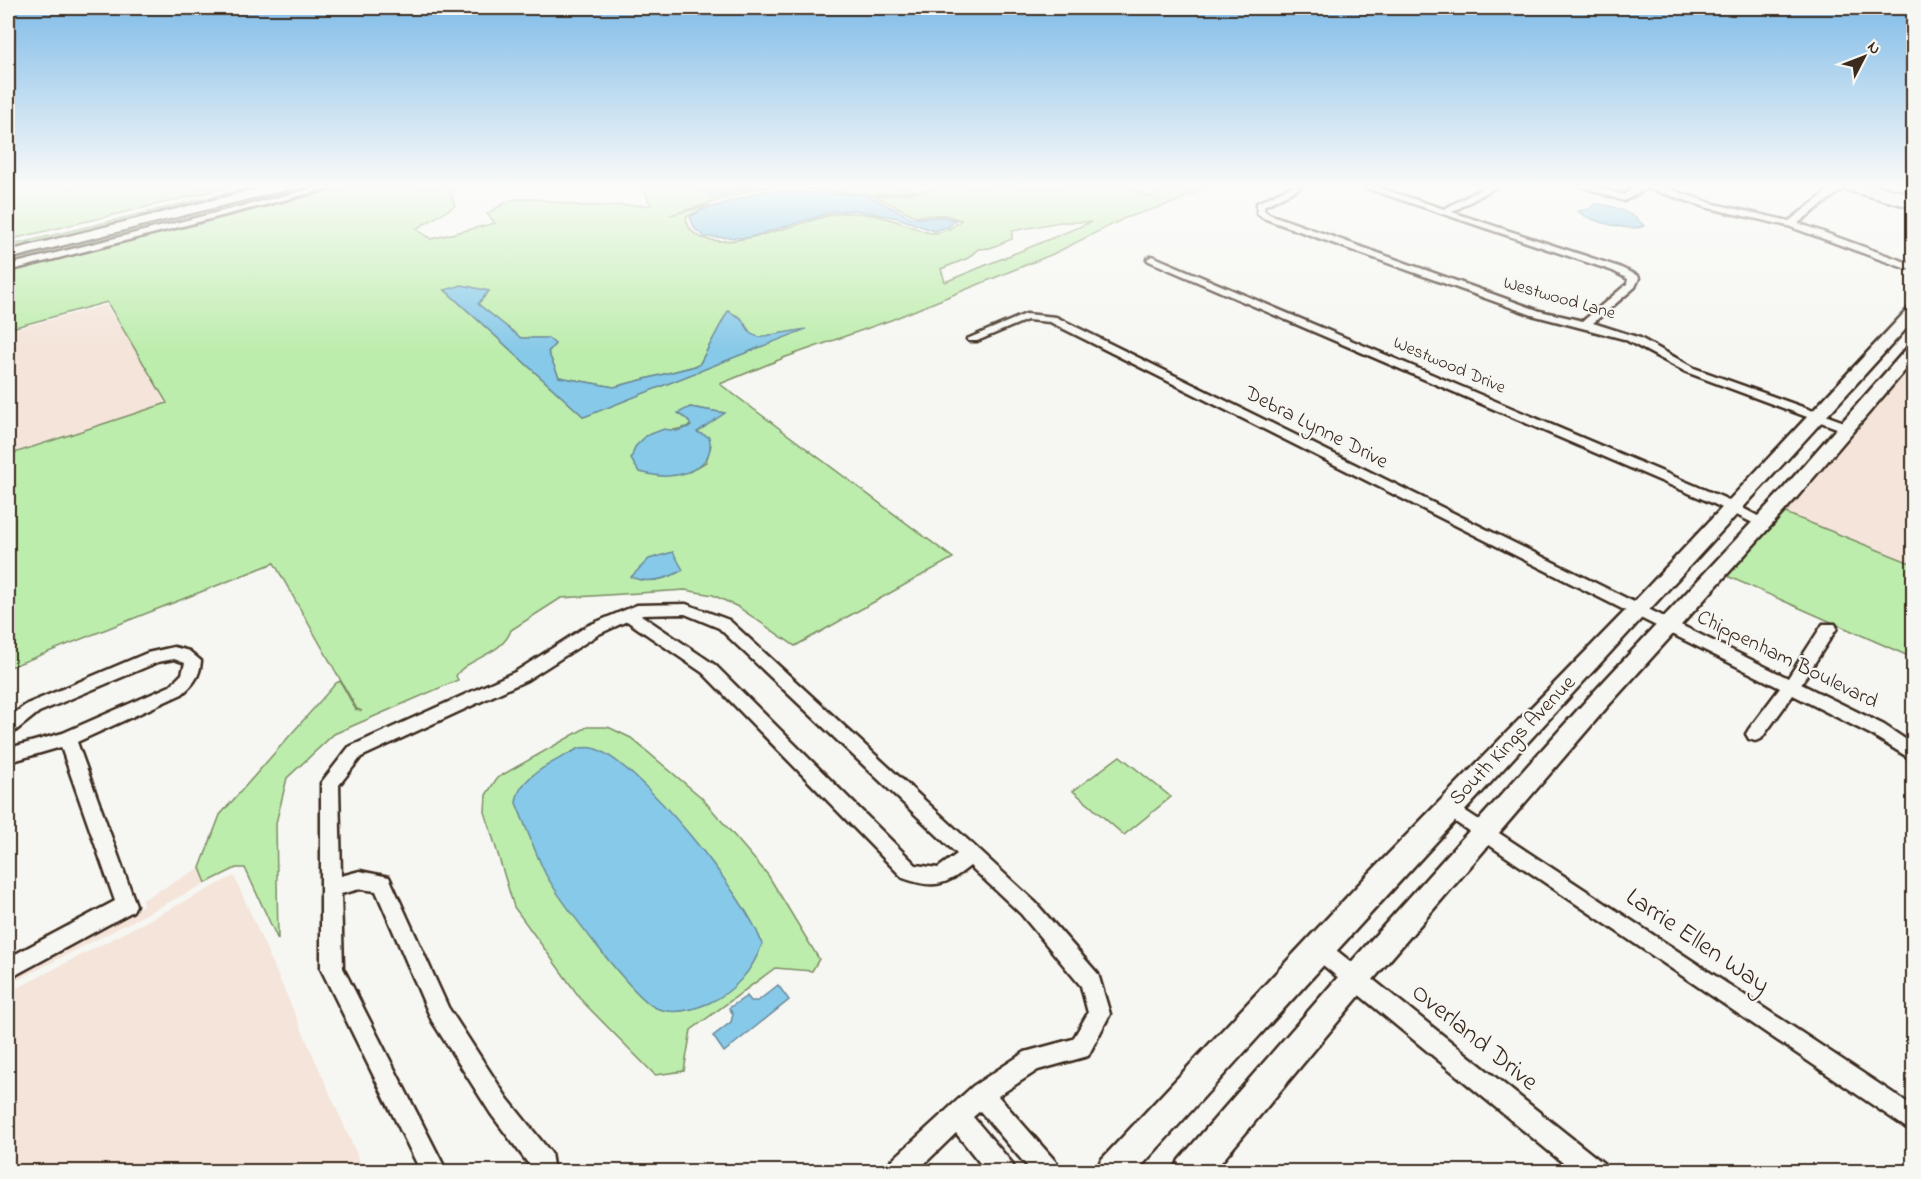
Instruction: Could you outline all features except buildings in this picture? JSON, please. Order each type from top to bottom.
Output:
[{"type":"main road","points":[[8,255],[64,241]]},
{"type":"main road","name":"South Kings Avenue","points":[[1113,1172],[1449,808],[1638,611],[1914,311]]},
{"type":"main road","name":"South Kings Avenue","points":[[1191,1172],[1355,979],[1485,831],[1914,350]]},
{"type":"street","points":[[8,268],[115,241]]},
{"type":"street","name":"Westwood Lane","points":[[1336,241],[1536,313],[1563,321],[1587,323],[1649,346],[1690,370],[1846,427]]},
{"type":"street","points":[[1530,241],[1616,269],[1634,278],[1631,285],[1587,323]]},
{"type":"street","points":[[1840,241],[1910,265]]},
{"type":"street","name":"Westwood Drive","points":[[1152,259],[1717,500],[1731,509],[1762,522]]},
{"type":"street","name":"Debra Lynne Drive","points":[[973,339],[1026,317],[1052,318],[1638,611]]},
{"type":"street","points":[[435,1172],[422,1151],[332,969],[330,783],[355,752],[521,676],[593,630],[637,610],[686,609],[724,624],[1029,908],[1090,981],[1099,1014],[1080,1048],[1033,1060],[981,1094],[898,1172]]},
{"type":"street","name":"Chippenham Boulevard","points":[[1638,611],[1878,730],[1914,754]]},
{"type":"street","points":[[628,614],[710,669],[910,872],[929,878],[942,876],[970,854]]},
{"type":"street","points":[[1755,734],[1829,628]]},
{"type":"street","points":[[8,727],[18,717],[33,708],[153,657],[171,652],[186,654],[194,661],[193,670],[187,681],[176,690],[67,739],[32,751],[8,753]]},
{"type":"street","points":[[8,969],[126,905],[67,739]]},
{"type":"street","name":"Larrie Ellen Way","points":[[1449,808],[1914,1121]]},
{"type":"street","points":[[330,888],[360,880],[382,883],[440,1014],[500,1106],[542,1162],[542,1172]]},
{"type":"street","name":"Overland Drive","points":[[1318,949],[1594,1172]]},
{"type":"street","points":[[981,1094],[1048,1172]]},
{"type":"street","points":[[957,1116],[1004,1172]]},
{"type":"shaded area","points":[[106,305],[131,342],[165,403],[8,454],[8,331]]},
{"type":"shaded area","points":[[1913,361],[1913,564],[1783,512]]},
{"type":"shaded area","points":[[200,868],[206,883],[8,985],[8,979],[143,905],[142,900]]},
{"type":"shaded area","points":[[234,876],[364,1171],[8,1171],[8,993]]},
{"type":"green space","points":[[29,241],[49,241],[8,251],[8,246]]},
{"type":"green space","points":[[74,241],[105,241],[8,265],[8,257]]},
{"type":"green space","points":[[131,241],[1007,241],[990,248],[978,249],[968,258],[941,269],[945,282],[1045,241],[1079,241],[1053,254],[891,320],[786,357],[720,384],[953,558],[795,646],[738,607],[713,595],[685,590],[561,598],[511,630],[507,638],[493,651],[461,670],[456,676],[458,680],[334,734],[287,778],[276,823],[278,940],[245,868],[236,868],[206,883],[200,868],[220,815],[336,683],[340,681],[356,710],[362,711],[357,709],[274,563],[8,668],[8,455],[167,403],[107,302],[8,329],[8,272]],"holes":[[[445,290],[489,291],[478,304],[521,338],[548,338],[555,344],[548,352],[559,377],[614,387],[699,365],[728,311],[741,318],[751,334],[759,337],[802,330],[584,417]],[[690,407],[724,413],[696,433],[711,445],[706,462],[689,472],[646,436],[691,425],[688,420]]]},
{"type":"green space","points":[[1783,512],[1913,564],[1913,658],[1727,576]]},
{"type":"green space","points":[[587,727],[608,727],[631,738],[701,797],[768,875],[819,959],[812,971],[775,968],[691,1030],[684,1071],[655,1075],[583,1002],[514,907],[485,812],[486,795],[497,778]]},
{"type":"green space","points":[[1120,756],[1171,797],[1124,835],[1073,791]]},
{"type":"water","points":[[462,285],[489,291],[478,304],[521,338],[548,338],[555,344],[548,352],[559,377],[614,387],[699,365],[728,311],[741,318],[751,334],[759,337],[806,329],[584,417],[445,290]]},
{"type":"water","points":[[690,407],[725,413],[697,432],[709,437],[709,454],[705,460],[692,470],[676,475],[661,476],[639,472],[631,459],[635,447],[646,436],[664,429],[677,431],[691,426],[688,420],[678,413]]},
{"type":"water","points":[[673,552],[683,570],[651,581],[631,577],[649,559]]},
{"type":"water","points":[[579,748],[593,748],[612,758],[662,804],[714,866],[753,923],[762,944],[748,971],[727,993],[709,1003],[683,1011],[663,1010],[645,1001],[598,947],[546,875],[516,803],[518,793],[524,784],[540,770]]},
{"type":"water","points":[[778,985],[789,1000],[724,1052],[713,1036],[731,1022],[733,1014],[729,1008],[747,996],[751,1001],[758,1001]]}]
